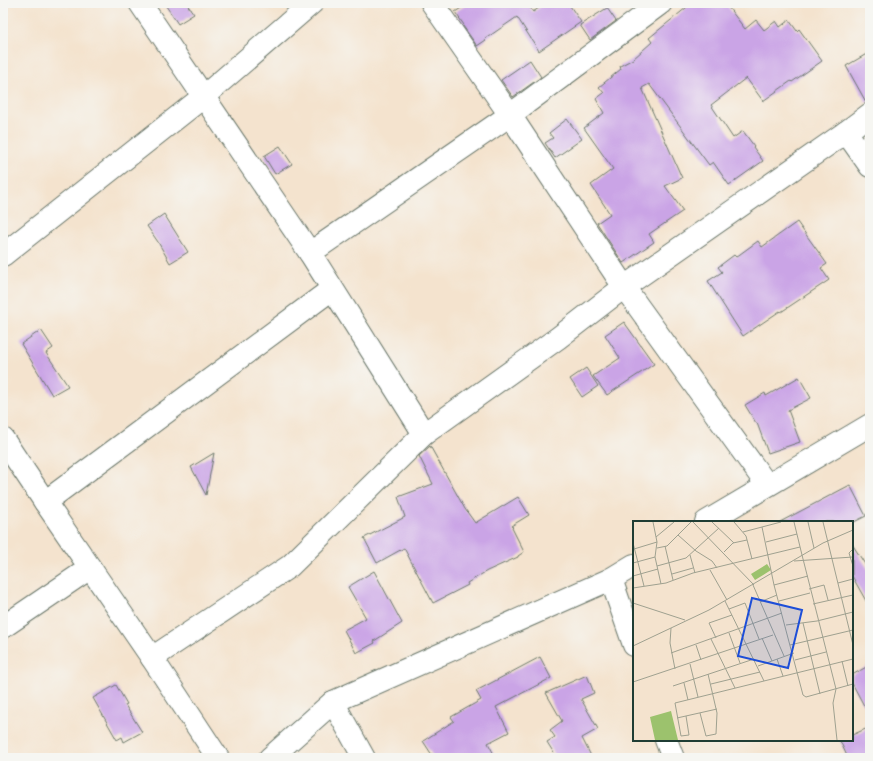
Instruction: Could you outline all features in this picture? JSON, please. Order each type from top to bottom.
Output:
[{"type":"street","points":[[140,3],[310,253],[424,434]]},
{"type":"street","points":[[6,246],[203,97],[312,3]]},
{"type":"street","points":[[432,3],[510,115],[624,287],[768,485]]},
{"type":"street","points":[[310,253],[510,115],[661,3]]},
{"type":"street","points":[[152,658],[290,566],[424,434],[558,338],[624,287],[870,114]]},
{"type":"street","points":[[846,132],[870,166]]},
{"type":"street","points":[[45,502],[332,289]]},
{"type":"street","points":[[708,521],[870,425]]},
{"type":"street","points":[[3,439],[218,758]]},
{"type":"street","points":[[270,758],[334,702],[612,579],[633,566]]},
{"type":"street","points":[[3,628],[90,568]]},
{"type":"street","points":[[612,579],[633,642]]},
{"type":"street","points":[[334,702],[364,758]]},
{"type":"street","points":[[666,741],[673,758]]},
{"type":"building","points":[[164,3],[186,3],[194,14],[178,24]]},
{"type":"building","points":[[469,3],[537,3],[530,8],[533,12],[546,3],[568,3],[581,22],[539,51],[517,17],[477,46],[455,12]]},
{"type":"building","points":[[692,3],[725,3],[745,29],[756,20],[764,30],[776,21],[780,27],[789,20],[797,31],[799,29],[822,61],[763,101],[746,78],[711,105],[733,138],[743,131],[763,161],[729,185],[713,162],[709,165],[649,84],[642,88],[682,178],[665,186],[683,211],[649,234],[654,242],[623,263],[597,223],[610,214],[591,185],[613,169],[584,128],[604,113],[596,99],[604,93],[599,87],[621,69],[620,66],[633,59],[652,42],[649,38]]},
{"type":"building","points":[[607,8],[616,21],[590,40],[580,25]]},
{"type":"building","points":[[870,52],[870,102],[866,102],[846,66]]},
{"type":"building","points":[[530,60],[541,77],[513,97],[501,80]]},
{"type":"building","points":[[567,119],[582,139],[555,158],[545,143],[553,138],[549,133]]},
{"type":"building","points":[[280,146],[292,164],[275,174],[264,156]]},
{"type":"building","points":[[164,214],[188,252],[170,263],[147,226]]},
{"type":"building","points":[[797,222],[827,264],[821,268],[829,280],[743,336],[708,281],[722,272],[718,267],[734,255],[736,257],[758,241],[762,247]]},
{"type":"building","points":[[624,322],[654,364],[607,395],[593,376],[620,358],[605,335]]},
{"type":"building","points":[[41,330],[53,348],[46,353],[68,386],[52,395],[21,344]]},
{"type":"building","points":[[586,368],[598,386],[582,397],[570,379]]},
{"type":"building","points":[[799,377],[811,398],[788,410],[800,442],[768,453],[757,423],[745,405],[765,393],[766,396]]},
{"type":"building","points":[[430,446],[465,509],[475,523],[518,497],[529,515],[511,526],[513,527],[512,528],[524,552],[518,557],[487,571],[467,583],[468,585],[433,603],[404,548],[377,563],[364,538],[405,517],[398,497],[433,484],[419,456]]},
{"type":"building","points":[[214,453],[206,495],[191,467]]},
{"type":"building","points":[[850,485],[866,516],[854,522],[782,521]]},
{"type":"building","points":[[853,546],[870,572],[870,608],[853,578]]},
{"type":"building","points":[[374,571],[402,623],[374,641],[375,643],[356,653],[344,630],[366,618],[348,587]]},
{"type":"building","points":[[540,657],[551,678],[496,707],[509,732],[488,743],[496,758],[434,758],[423,741],[454,721],[451,717],[481,700],[476,691]]},
{"type":"building","points":[[870,665],[870,717],[853,685],[853,674]]},
{"type":"building","points":[[587,675],[594,693],[581,699],[598,729],[582,738],[592,758],[557,758],[547,742],[555,737],[550,730],[562,721],[546,693]]},
{"type":"building","points":[[116,685],[127,704],[125,705],[142,732],[124,742],[122,737],[117,740],[93,698]]},
{"type":"building","points":[[870,727],[870,758],[848,758],[840,741],[853,741],[853,735]]}]
